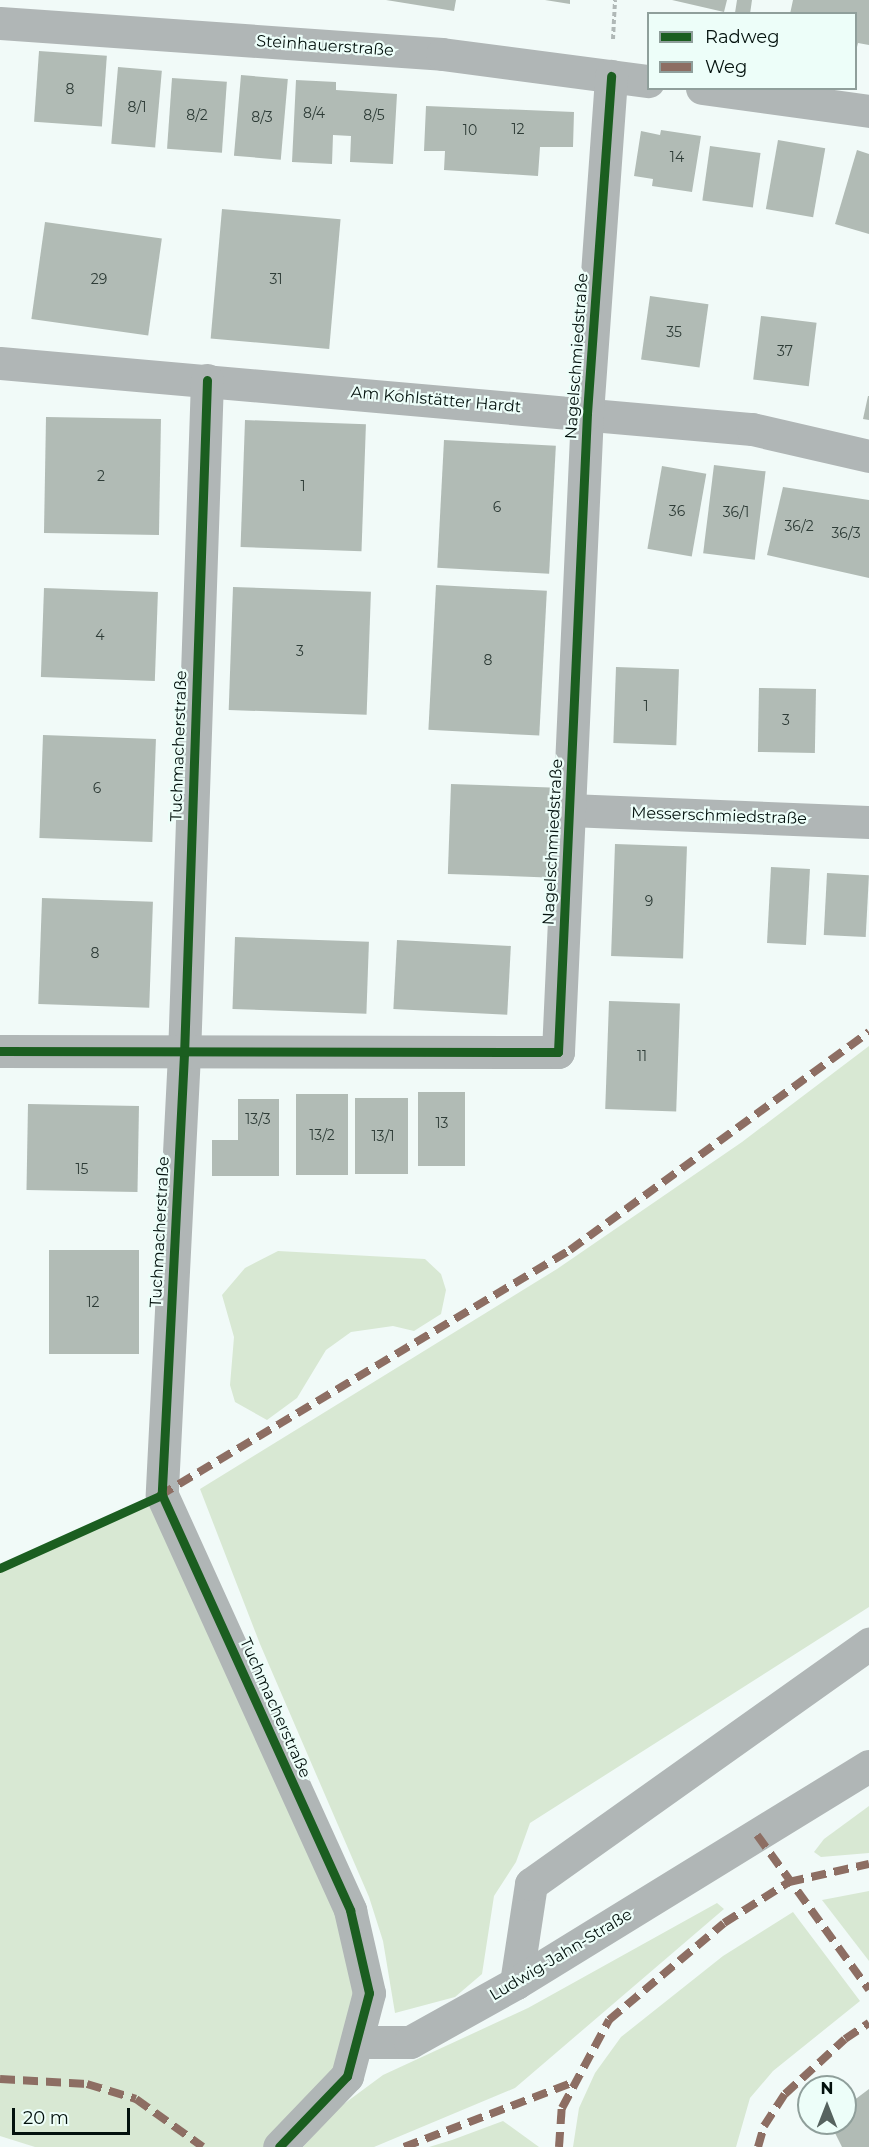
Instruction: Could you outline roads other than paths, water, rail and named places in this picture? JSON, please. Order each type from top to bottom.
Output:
[{"type":"street","name":"Steinhauerstraße","points":[[0,23],[442,54],[647,81]]},
{"type":"street","name":"Nagelschmiedstraße","points":[[0,1051],[184,1054],[558,1052],[587,413],[611,76]]},
{"type":"street","points":[[717,90],[869,111]]},
{"type":"street","name":"Am Kohlstätter Hardt","points":[[0,363],[752,429],[869,456]]},
{"type":"street","name":"Tuchmacherstraße","points":[[207,380],[184,1054],[162,1495],[350,1910],[369,1993],[358,2042]]},
{"type":"street","name":"Messerschmiedstraße","points":[[569,810],[869,822]]},
{"type":"street","points":[[516,1983],[531,1884],[869,1644]]},
{"type":"street","name":"Ludwig-Jahn-Straße","points":[[358,2042],[410,2042],[516,1983],[869,1766]]},
{"type":"street","points":[[279,2147],[347,2076],[358,2042]]}]
